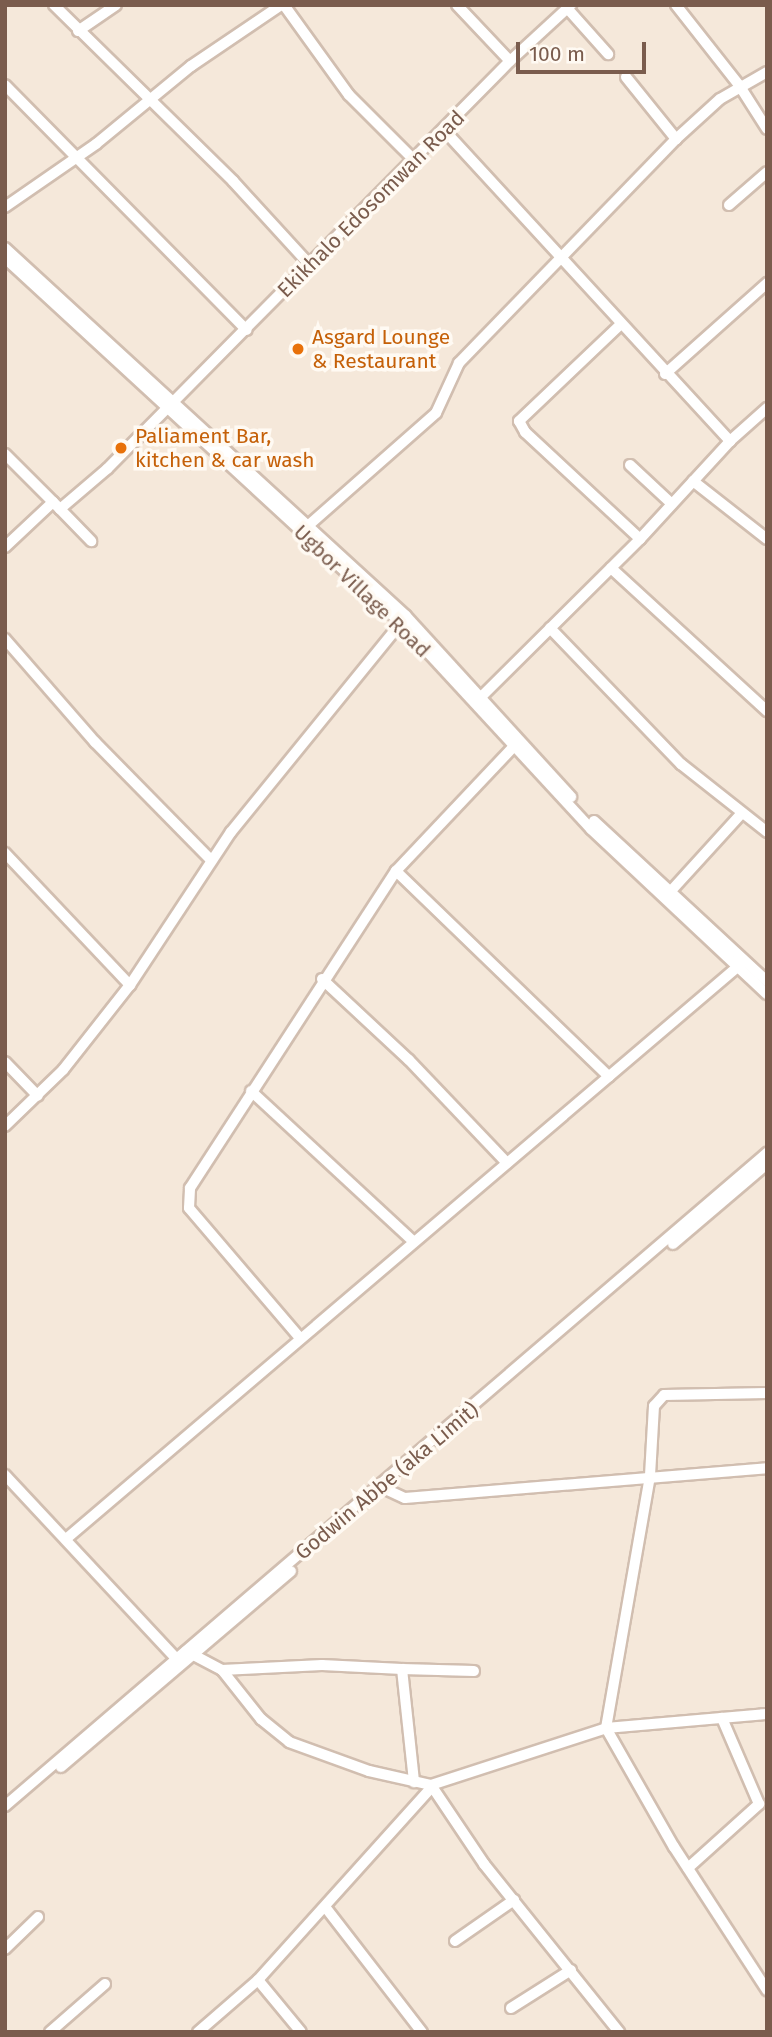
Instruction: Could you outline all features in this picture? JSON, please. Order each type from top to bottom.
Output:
[{"type":"street","points":[[54,5],[233,181],[311,266]]},
{"type":"street","points":[[78,31],[116,5]]},
{"type":"street","points":[[457,5],[510,61]]},
{"type":"street","points":[[676,5],[739,85],[767,129]]},
{"type":"street","points":[[5,207],[79,157],[149,100],[288,7],[349,95],[414,160]]},
{"type":"street","points":[[569,7],[608,54]]},
{"type":"street","name":"Ekikhalo Edosomwan Road","points":[[5,547],[56,506],[169,406],[311,266],[510,61],[569,7]]},
{"type":"street","points":[[310,524],[436,413],[458,363],[676,139],[739,85],[767,72]]},
{"type":"street","points":[[626,77],[676,139]]},
{"type":"street","points":[[5,85],[247,330]]},
{"type":"street","points":[[444,130],[562,257],[665,374],[730,441]]},
{"type":"street","points":[[729,205],[767,172]]},
{"type":"street","name":"Ugbor Village Road","points":[[5,248],[169,406],[310,524],[480,698],[516,745],[670,892],[767,994]]},
{"type":"street","name":"Ugbor Village Road","points":[[5,258],[403,619],[516,745],[740,964],[765,977]]},
{"type":"street","points":[[665,374],[767,283]]},
{"type":"street","points":[[621,324],[519,421],[525,432],[639,539]]},
{"type":"street","points":[[480,698],[611,568],[730,441],[767,408]]},
{"type":"street","points":[[5,454],[91,541]]},
{"type":"street","points":[[630,465],[671,504]]},
{"type":"street","points":[[693,481],[767,539]]},
{"type":"street","points":[[611,568],[767,711]]},
{"type":"street","points":[[5,1126],[38,1096],[130,985],[211,860],[300,742],[403,619]]},
{"type":"street","points":[[550,628],[681,764],[767,832]]},
{"type":"street","points":[[5,639],[95,741],[211,860]]},
{"type":"street","points":[[300,1338],[189,1208],[187,1201],[190,1188],[322,979],[396,871],[516,745]]},
{"type":"street","points":[[670,892],[741,814]]},
{"type":"street","points":[[5,853],[130,985]]},
{"type":"street","points":[[396,871],[609,1077]]},
{"type":"street","points":[[66,1539],[740,964]]},
{"type":"street","points":[[322,979],[409,1060],[507,1163]]},
{"type":"street","points":[[5,1062],[38,1096]]},
{"type":"street","points":[[251,1091],[414,1241]]},
{"type":"street","name":"Godwin Abbe (aka Limit)","points":[[384,1489],[767,1153]]},
{"type":"street","name":"Godwin Abbe (aka Limit)","points":[[5,1806],[183,1653],[384,1489],[767,1164]]},
{"type":"street","points":[[767,1392],[657,1399],[650,1476],[606,1728],[688,1868],[762,1973],[767,1990]]},
{"type":"street","points":[[384,1489],[405,1498],[767,1468]]},
{"type":"street","points":[[5,1475],[66,1539],[183,1653],[222,1670],[322,1665],[474,1671]]},
{"type":"street","name":"Godwin Abbe (aka Limit)","points":[[5,1814],[183,1653]]},
{"type":"street","points":[[402,1669],[414,1782]]},
{"type":"street","points":[[222,1670],[261,1718],[289,1742],[432,1786],[484,1864],[619,2032]]},
{"type":"street","points":[[198,2032],[258,1980],[326,1908],[432,1786],[606,1728],[767,1714]]},
{"type":"street","points":[[688,1868],[759,1804],[722,1718]]},
{"type":"street","points":[[455,1941],[514,1900]]},
{"type":"street","points":[[326,1908],[422,2032]]},
{"type":"street","points":[[5,1950],[38,1917]]},
{"type":"street","points":[[511,2008],[571,1970]]},
{"type":"street","points":[[258,1980],[301,2032]]},
{"type":"street","points":[[50,2032],[105,1984]]},
{"type":"shaded area","points":[[5,5],[767,5],[767,2032],[5,2032]]},
{"type":"place","name":"Asgard Lounge & Restaurant","points":[[298,349]]},
{"type":"place","name":"Paliament Bar, kitchen & car wash","points":[[121,448]]}]
